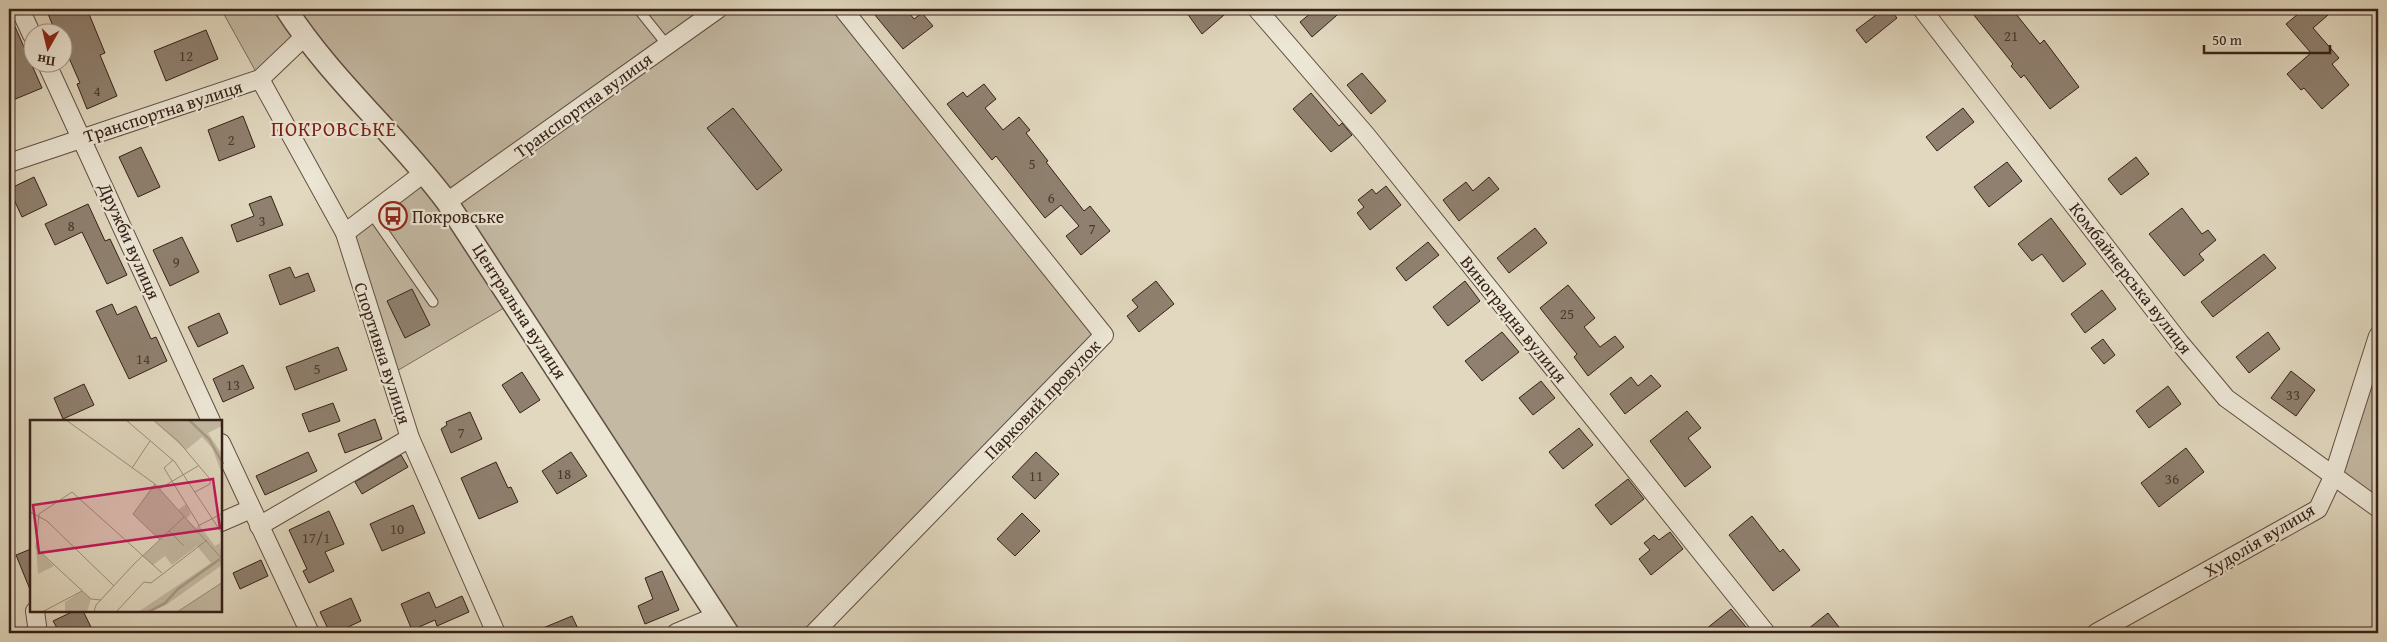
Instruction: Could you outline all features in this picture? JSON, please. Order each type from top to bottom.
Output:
[{"type":"street","points":[[20,9],[26,22]]},
{"type":"street","name":"Центральна вулиця","points":[[286,9],[304,37],[425,172],[448,202],[722,625]]},
{"type":"street","name":"Транспортна вулиця","points":[[448,202],[718,9]]},
{"type":"street","name":"Парковий провулок","points":[[814,633],[1104,335],[843,9]]},
{"type":"street","name":"Виноградна вулиця","points":[[1257,9],[1366,135],[1766,633]]},
{"type":"street","name":"Комбайнерська вулиця","points":[[1922,9],[2180,343],[2226,398],[2378,508]]},
{"type":"street","name":"Транспортна вулиця","points":[[9,164],[260,79],[304,37]]},
{"type":"street","name":"Дружби вулиця","points":[[51,72],[83,138],[211,420]]},
{"type":"street","name":"Спортивна вулиця","points":[[260,79],[345,233],[410,438],[496,633]]},
{"type":"street","points":[[345,233],[425,172]]},
{"type":"street","name":"Худолія вулиця","points":[[2096,633],[2318,509],[2333,477],[2378,336]]},
{"type":"street","points":[[259,526],[410,438]]},
{"type":"street","points":[[222,445],[310,633]]},
{"type":"street","points":[[222,522],[251,509]]},
{"type":"street","points":[[35,612],[38,633]]},
{"type":"street","points":[[676,633],[722,625]]},
{"type":"lane","points":[[638,9],[667,45]]},
{"type":"lane","points":[[371,213],[433,302]]},
{"type":"shaded area","points":[[221,9],[843,9],[1104,335],[814,633],[728,633],[514,302],[390,375],[345,233],[425,173],[304,37],[260,79]]},
{"type":"shaded area","points":[[2378,336],[2378,508],[2333,477]]},
{"type":"building","points":[[46,9],[87,9],[105,53],[100,55],[117,96],[87,109],[77,84],[80,83],[72,65],[72,22],[51,22]]},
{"type":"building","points":[[870,9],[906,9],[914,19],[922,13],[933,26],[903,49]]},
{"type":"building","points":[[1184,9],[1231,9],[1202,34]]},
{"type":"building","points":[[1316,9],[1344,9],[1312,37],[1300,22]]},
{"type":"building","points":[[1884,9],[1890,9],[1897,18],[1866,43],[1856,30]]},
{"type":"building","points":[[1969,9],[2012,9],[2040,44],[2044,40],[2079,87],[2050,109],[2024,75],[2021,78],[2011,66],[2013,64]]},
{"type":"building","points":[[2304,9],[2335,9],[2313,28],[2339,58],[2332,64],[2349,85],[2322,109],[2304,88],[2301,90],[2287,74],[2311,53],[2286,24]]},
{"type":"building","points":[[9,13],[22,43],[22,72],[35,72],[42,88],[13,100],[9,90]]},
{"type":"building","points":[[206,30],[218,59],[166,81],[154,51]]},
{"type":"building","points":[[1362,73],[1386,101],[1371,114],[1347,85]]},
{"type":"building","points":[[984,84],[996,99],[985,108],[1003,130],[1019,117],[1030,130],[1026,133],[1048,161],[1046,162],[1084,211],[1090,206],[1110,231],[1081,255],[1066,236],[1079,226],[1061,205],[1045,218],[996,156],[992,160],[947,104],[963,92],[967,97]]},
{"type":"building","points":[[1311,93],[1339,126],[1342,123],[1352,135],[1331,152],[1293,109]]},
{"type":"building","points":[[733,108],[782,170],[757,190],[707,128]]},
{"type":"building","points":[[1963,108],[1974,122],[1937,151],[1926,137]]},
{"type":"building","points":[[243,116],[255,147],[219,161],[208,130]]},
{"type":"building","points":[[141,147],[160,187],[138,197],[119,157]]},
{"type":"building","points":[[2136,157],[2149,174],[2121,195],[2108,179]]},
{"type":"building","points":[[2007,162],[2022,181],[1989,207],[1974,187]]},
{"type":"building","points":[[34,177],[47,205],[22,217],[9,189]]},
{"type":"building","points":[[1489,177],[1499,189],[1459,221],[1443,200],[1466,182],[1473,191]]},
{"type":"building","points":[[1386,186],[1401,205],[1370,230],[1357,213],[1364,207],[1358,200],[1372,189],[1376,194]]},
{"type":"building","points":[[271,196],[283,225],[237,242],[231,225],[254,216],[249,204]]},
{"type":"building","points":[[88,204],[105,241],[110,239],[127,275],[107,284],[82,232],[55,245],[45,224]]},
{"type":"building","points":[[2182,208],[2202,234],[2208,230],[2216,240],[2199,254],[2204,260],[2184,276],[2149,234]]},
{"type":"building","points":[[2051,218],[2086,264],[2063,282],[2042,254],[2032,261],[2018,244]]},
{"type":"building","points":[[1535,228],[1547,243],[1509,273],[1497,258]]},
{"type":"building","points":[[182,237],[199,272],[170,286],[153,250]]},
{"type":"building","points":[[1428,242],[1439,255],[1406,281],[1396,268]]},
{"type":"building","points":[[2264,254],[2276,268],[2213,317],[2201,302]]},
{"type":"building","points":[[290,267],[295,278],[308,273],[315,291],[280,305],[269,275]]},
{"type":"building","points":[[1156,281],[1174,304],[1139,332],[1127,316],[1138,307],[1132,300]]},
{"type":"building","points":[[1465,281],[1480,301],[1448,326],[1433,307]]},
{"type":"building","points":[[1568,285],[1595,318],[1584,327],[1600,347],[1615,336],[1624,347],[1588,376],[1574,357],[1577,354],[1540,308]]},
{"type":"building","points":[[412,289],[430,325],[405,338],[387,301]]},
{"type":"building","points":[[2102,290],[2116,309],[2085,333],[2071,314]]},
{"type":"building","points":[[112,304],[117,315],[136,306],[151,339],[156,337],[167,361],[129,379],[96,311]]},
{"type":"building","points":[[219,313],[228,333],[198,347],[188,327]]},
{"type":"building","points":[[1502,332],[1519,352],[1482,381],[1465,361]]},
{"type":"building","points":[[2268,332],[2280,349],[2249,373],[2236,357]]},
{"type":"building","points":[[2103,339],[2115,355],[2104,364],[2091,348]]},
{"type":"building","points":[[338,347],[347,370],[295,390],[286,367]]},
{"type":"building","points":[[243,365],[254,388],[223,402],[213,379]]},
{"type":"building","points":[[2291,371],[2315,390],[2296,416],[2271,398]]},
{"type":"building","points":[[522,372],[540,400],[520,413],[502,385]]},
{"type":"building","points":[[1651,375],[1661,386],[1625,414],[1610,394],[1631,377],[1638,386]]},
{"type":"building","points":[[1541,381],[1555,398],[1533,415],[1519,398]]},
{"type":"building","points":[[84,384],[94,405],[63,419],[54,398]]},
{"type":"building","points":[[2168,386],[2181,404],[2149,428],[2136,411]]},
{"type":"building","points":[[333,403],[340,421],[309,432],[302,414]]},
{"type":"building","points":[[1687,411],[1701,428],[1688,438],[1711,467],[1685,487],[1650,441]]},
{"type":"building","points":[[470,412],[482,439],[451,453],[441,429],[447,425],[446,422]]},
{"type":"building","points":[[375,419],[382,439],[345,453],[338,434]]},
{"type":"building","points":[[1579,428],[1593,445],[1563,469],[1549,452]]},
{"type":"building","points":[[2186,448],[2204,472],[2159,507],[2141,483]]},
{"type":"building","points":[[308,452],[317,471],[265,495],[256,476]]},
{"type":"building","points":[[571,452],[587,476],[557,494],[542,471]]},
{"type":"building","points":[[1036,452],[1059,474],[1035,499],[1012,477]]},
{"type":"building","points":[[401,455],[408,467],[362,494],[355,482]]},
{"type":"building","points":[[496,462],[508,488],[511,487],[518,502],[479,519],[461,478]]},
{"type":"building","points":[[1628,479],[1644,499],[1611,525],[1595,505]]},
{"type":"building","points":[[413,505],[425,533],[382,551],[370,524]]},
{"type":"building","points":[[329,511],[344,544],[325,552],[334,571],[309,583],[303,571],[307,569],[289,530]]},
{"type":"building","points":[[1022,513],[1040,531],[1015,556],[997,539]]},
{"type":"building","points":[[1752,516],[1780,552],[1783,549],[1800,570],[1773,591],[1729,535]]},
{"type":"building","points":[[1670,532],[1683,549],[1651,575],[1639,559],[1650,550],[1644,543],[1654,535],[1659,540]]},
{"type":"building","points":[[30,549],[30,590],[16,555]]},
{"type":"building","points":[[261,560],[268,576],[240,589],[233,573]]},
{"type":"building","points":[[662,571],[679,610],[645,624],[638,606],[653,599],[645,578]]},
{"type":"building","points":[[429,592],[436,608],[462,596],[469,612],[437,626],[435,620],[412,630],[401,604]]},
{"type":"building","points":[[351,598],[361,621],[335,633],[330,633],[320,612]]},
{"type":"building","points":[[1731,609],[1751,633],[1701,633]]},
{"type":"building","points":[[72,612],[84,612],[94,633],[60,633],[53,621]]},
{"type":"building","points":[[1828,613],[1839,627],[1831,633],[1803,633]]},
{"type":"building","points":[[572,616],[580,633],[531,633]]},
{"type":"place","name":"Покровське","points":[[393,216]]},
{"type":"district","name":"ПОКРОВСЬКЕ","points":[[334,128]]}]
